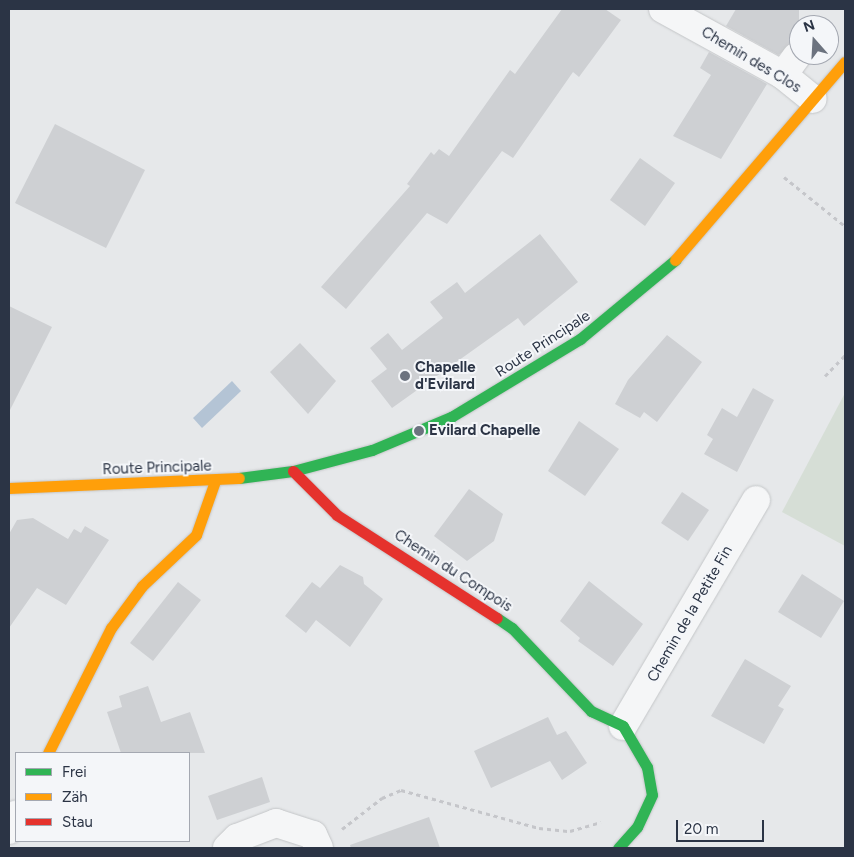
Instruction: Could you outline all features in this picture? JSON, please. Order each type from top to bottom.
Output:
[{"type":"street","name":"Chemin des Clos","points":[[663,9],[789,66],[813,99]]},
{"type":"street","name":"Route Principale","points":[[9,488],[215,481],[293,470],[372,450],[452,417],[580,340],[633,300],[701,235],[845,62]]},
{"type":"street","name":"Chemin du Compois","points":[[293,470],[337,515],[512,628],[591,711],[623,726]]},
{"type":"street","points":[[49,752],[111,628],[142,586],[196,535],[215,481]]},
{"type":"street","name":"Chemin de la Petite Fin","points":[[623,726],[756,500]]},
{"type":"street","points":[[618,848],[637,827],[652,795],[647,767],[623,726]]},
{"type":"street","points":[[9,830],[15,817]]},
{"type":"street","points":[[227,848],[237,838],[276,823],[316,841]]},
{"type":"path","points":[[776,170],[845,226]]},
{"type":"path","points":[[824,376],[845,355]]},
{"type":"path","points":[[316,841],[339,830],[382,798],[401,790],[539,828],[570,831],[607,816]]},
{"type":"shaded area","points":[[845,393],[845,546],[782,512]]},
{"type":"water","points":[[232,381],[241,391],[202,428],[193,418]]},
{"type":"building","points":[[562,9],[605,9],[621,20],[579,77],[573,72],[513,158],[502,151],[447,224],[427,213],[346,309],[321,287],[410,186],[407,184],[431,152],[434,155],[439,149],[449,156],[510,70],[515,74]]},
{"type":"building","points":[[736,9],[799,9],[799,15],[789,15],[789,47],[778,55],[726,26]]},
{"type":"building","points":[[709,52],[767,84],[721,159],[673,136],[711,75],[700,68]]},
{"type":"building","points":[[55,124],[145,170],[106,248],[15,203]]},
{"type":"building","points":[[640,158],[675,183],[645,226],[610,200]]},
{"type":"building","points":[[540,234],[578,282],[524,326],[518,318],[392,408],[371,381],[387,369],[370,348],[388,333],[402,350],[443,318],[430,302],[457,282],[465,293]]},
{"type":"building","points":[[9,306],[52,327],[9,412]]},
{"type":"building","points":[[667,335],[702,362],[657,422],[644,412],[640,418],[615,404],[628,380]]},
{"type":"building","points":[[300,343],[336,381],[308,414],[270,372]]},
{"type":"building","points":[[753,388],[774,400],[737,472],[704,454],[713,439],[707,435],[722,408],[737,417]]},
{"type":"building","points":[[579,421],[619,449],[585,496],[548,471]]},
{"type":"building","points":[[469,489],[503,514],[494,541],[467,561],[434,536]]},
{"type":"building","points":[[682,492],[709,510],[688,541],[661,523]]},
{"type":"building","points":[[33,518],[68,539],[74,529],[81,533],[85,526],[109,540],[66,605],[37,588],[9,628],[9,534],[17,520]]},
{"type":"building","points":[[340,565],[363,577],[364,584],[383,599],[350,647],[316,620],[306,633],[285,616],[312,582],[320,588]]},
{"type":"building","points":[[802,574],[844,601],[821,638],[778,612]]},
{"type":"building","points":[[589,581],[643,624],[613,666],[578,641],[580,638],[560,621]]},
{"type":"building","points":[[178,582],[201,600],[153,661],[130,643]]},
{"type":"building","points":[[745,659],[791,686],[778,706],[784,709],[764,744],[711,716]]},
{"type":"building","points":[[148,686],[161,722],[190,712],[205,753],[121,752],[107,712],[122,707],[119,696]]},
{"type":"building","points":[[548,717],[557,735],[566,731],[587,763],[562,780],[550,761],[491,788],[474,751]]},
{"type":"building","points":[[262,777],[270,802],[217,820],[208,796]]},
{"type":"building","points":[[429,817],[440,848],[351,848],[350,845]]},
{"type":"traffic: fast","points":[[239,478],[293,471],[372,450],[451,417],[580,339],[675,260]]},
{"type":"traffic: fast","points":[[497,618],[512,628],[591,711],[623,726],[647,767],[652,795],[637,827],[618,848]]},
{"type":"traffic: slow","points":[[675,260],[845,62]]},
{"type":"traffic: slow","points":[[9,488],[239,478]]},
{"type":"traffic: slow","points":[[49,752],[111,628],[142,586],[196,535],[215,481]]},
{"type":"traffic: jam","points":[[293,471],[337,515],[497,618]]},
{"type":"place","name":"Chapelle d'Evilard","points":[[405,376]]},
{"type":"place","name":"Evilard Chapelle","points":[[419,431]]}]
